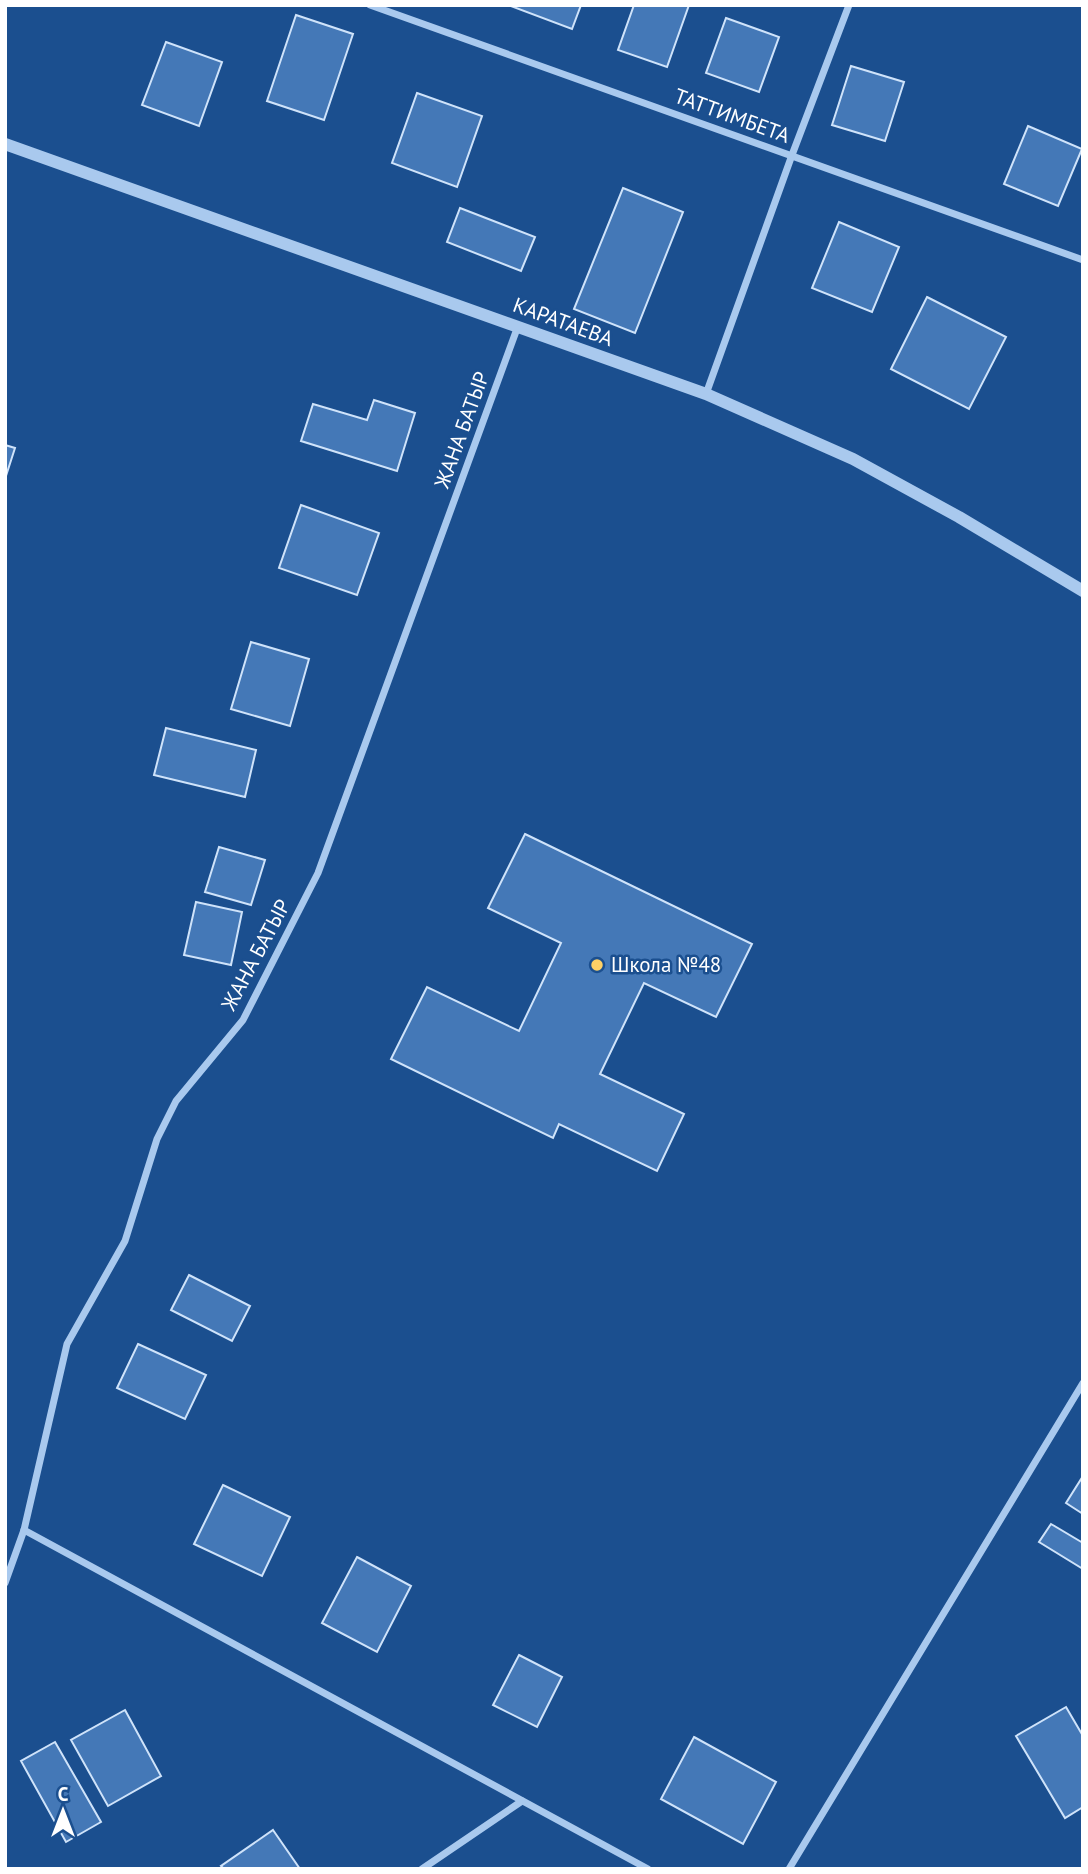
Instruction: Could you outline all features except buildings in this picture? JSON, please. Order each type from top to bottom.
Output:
[{"type":"street","name":"ТАТТИМБЕТА","points":[[370,5],[1083,260]]},
{"type":"street","points":[[706,394],[849,5]]},
{"type":"street","name":"КАРАТАЕВА","points":[[5,144],[706,394],[853,460],[959,517],[1083,591]]},
{"type":"street","name":"ЖАНА БАТЫР","points":[[5,1583],[24,1530],[67,1344],[125,1241],[157,1139],[176,1101],[243,1020],[318,873],[518,326]]},
{"type":"street","points":[[789,1869],[1083,1383]]},
{"type":"street","points":[[24,1530],[648,1869]]},
{"type":"street","points":[[422,1869],[522,1801]]},
{"type":"place","name":"Школа №48","points":[[597,965]]}]
